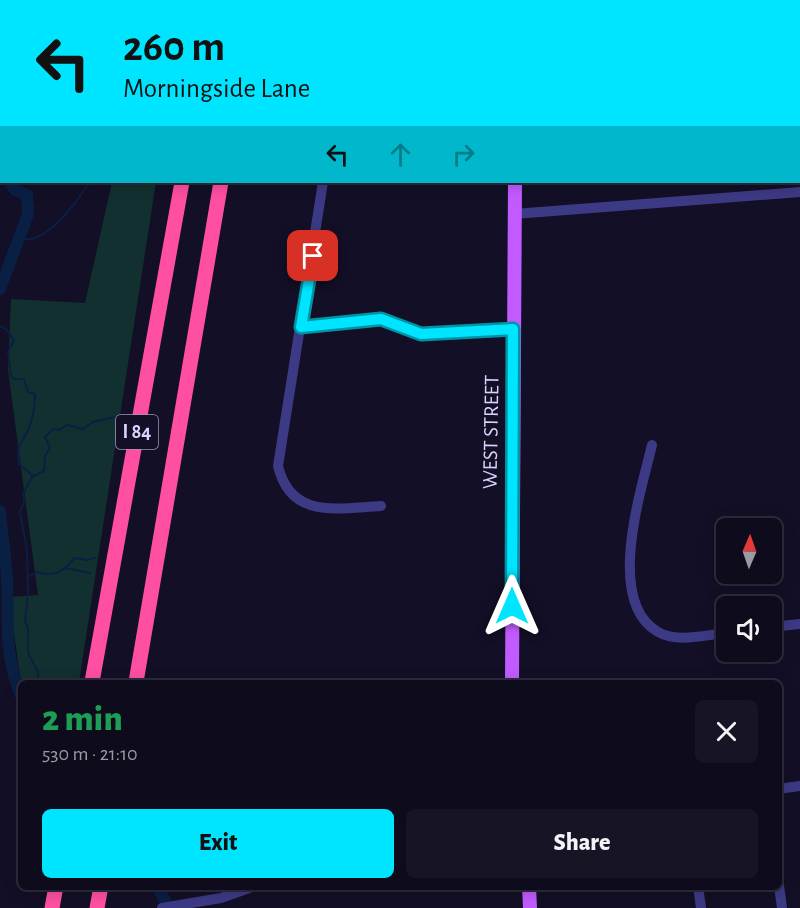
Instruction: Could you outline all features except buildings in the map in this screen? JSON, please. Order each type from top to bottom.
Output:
[{"type":"highway","name":"I 84","points":[[93,680],[183,183]]},
{"type":"highway","name":"I 84","points":[[136,680],[221,183]]},
{"type":"main road","name":"WEST STREET","points":[[512,680],[515,183]]},
{"type":"main road","points":[[529,890],[530,908]]},
{"type":"street","points":[[323,183],[279,455],[281,476],[293,495],[315,507],[381,506]]},
{"type":"street","points":[[514,214],[800,192]]},
{"type":"street","points":[[301,327],[381,319],[421,334],[513,329]]},
{"type":"street","points":[[652,445],[632,530],[631,592],[635,609],[658,633],[682,638],[716,634]]},
{"type":"street","points":[[782,626],[800,624]]},
{"type":"street","points":[[782,788],[800,786]]},
{"type":"street","points":[[162,908],[221,898],[244,890]]},
{"type":"street","points":[[699,890],[701,908]]},
{"type":"street","points":[[780,890],[782,908]]},
{"type":"green space","points":[[112,183],[156,183],[79,680],[21,680],[9,597],[38,595],[8,370],[11,299],[85,303]]},
{"type":"waterway","points":[[0,289],[28,214],[27,195],[15,190],[11,183]]},
{"type":"waterway","points":[[19,238],[29,239],[49,230],[69,211],[89,183]]},
{"type":"waterway","points":[[0,326],[6,329],[14,340],[8,352],[11,376],[14,379],[24,379],[28,392],[35,394],[32,417],[18,450],[18,456],[19,464],[33,476],[23,493],[24,502],[20,512],[27,551],[28,593],[25,621],[28,628],[28,653],[38,672],[38,680]]},
{"type":"waterway","points":[[32,477],[44,471],[45,456],[50,448],[45,437],[53,429],[59,430],[67,425],[83,429],[93,422],[120,416]]},
{"type":"waterway","points":[[0,511],[7,576],[9,650],[18,688]]},
{"type":"waterway","points":[[27,577],[37,572],[54,574],[67,567],[75,558],[87,560],[95,558]]},
{"type":"waterway","points":[[65,568],[90,573]]},
{"type":"waterway","points":[[159,890],[169,908]]},
{"type":"route","points":[[313,256],[301,327],[381,319],[421,334],[513,329],[512,606]]}]
